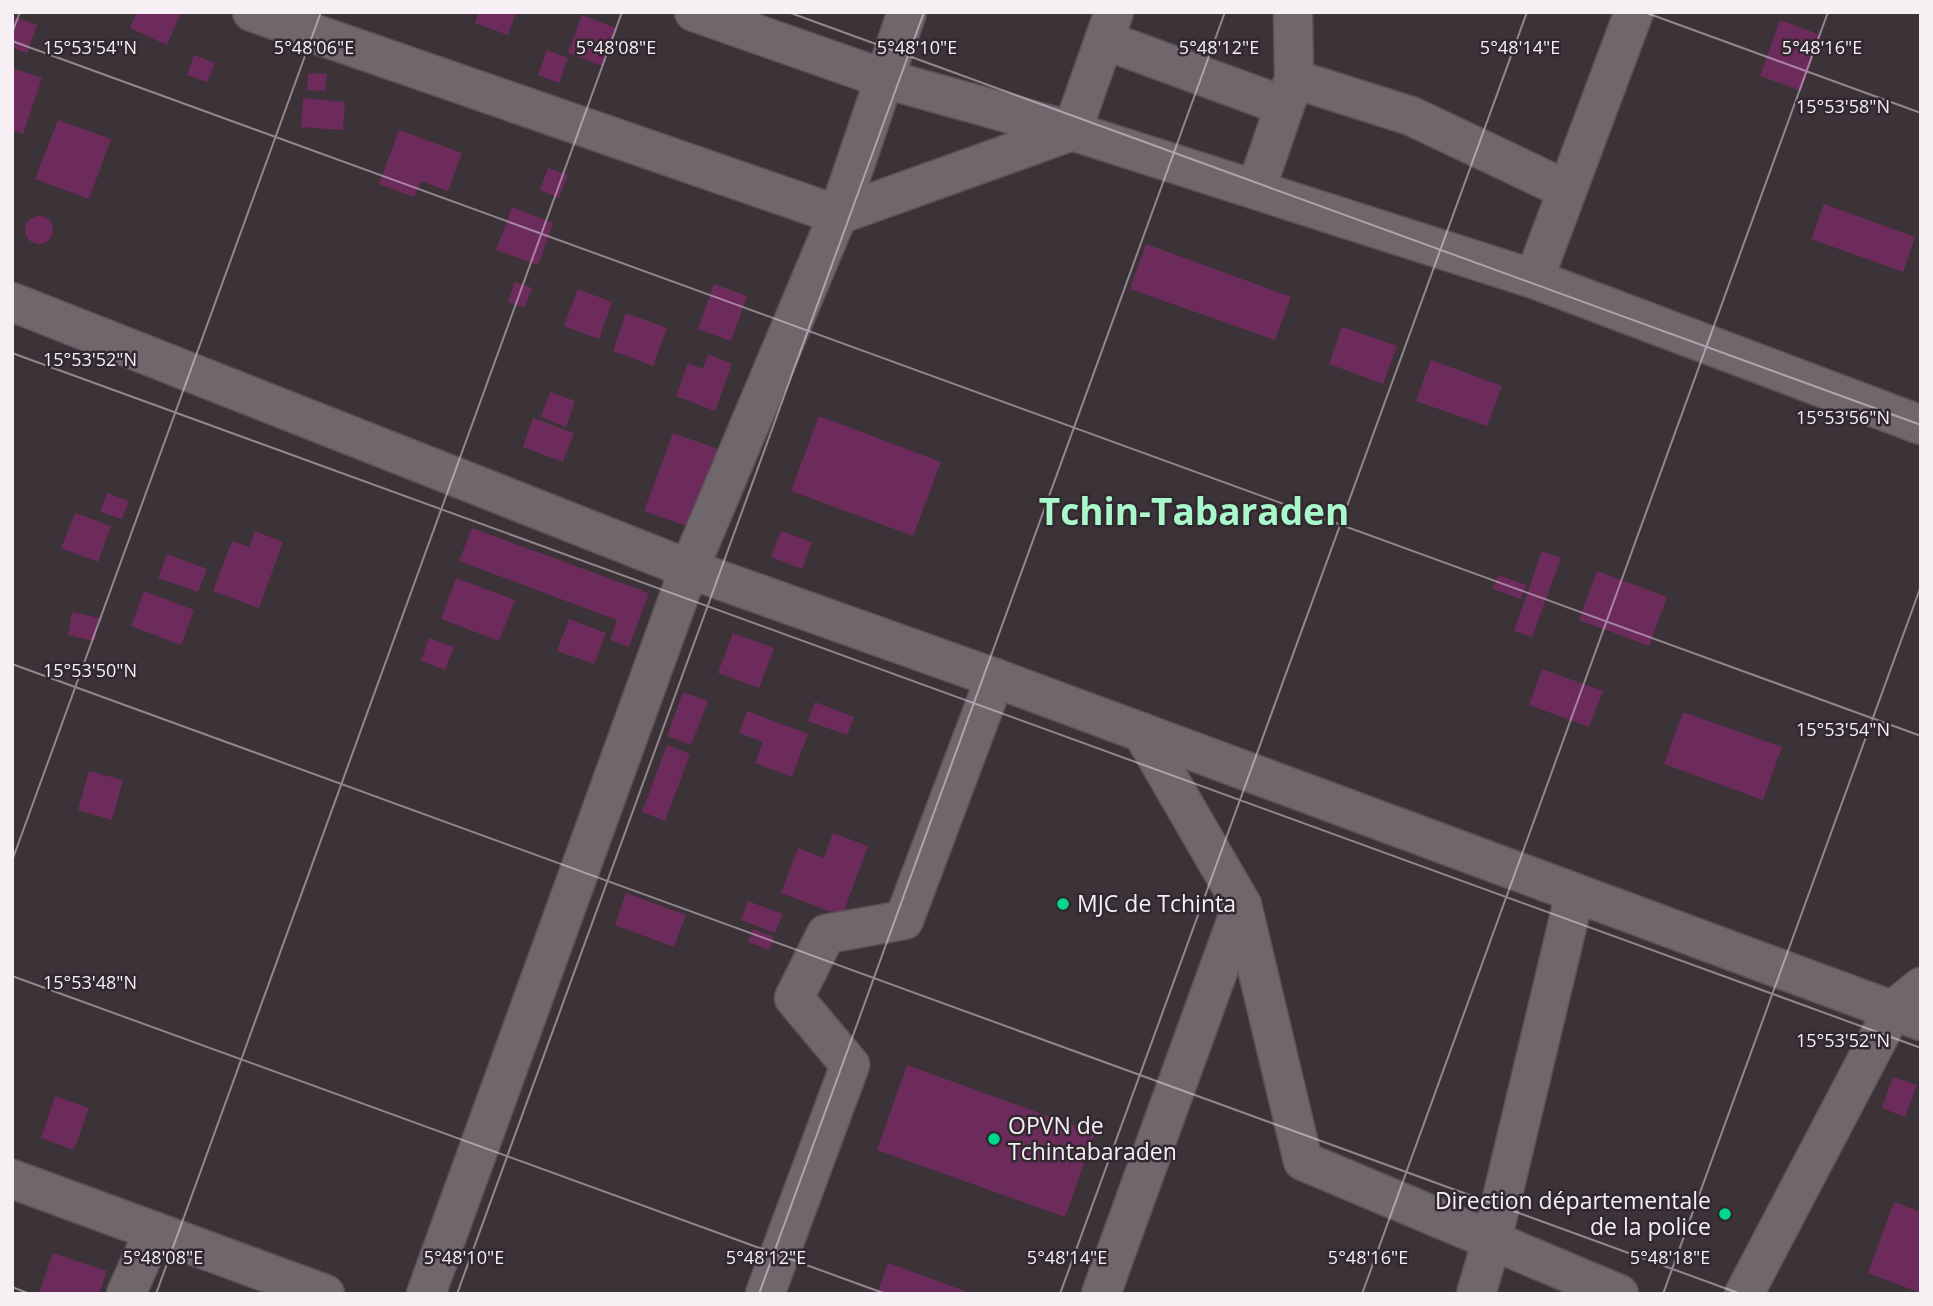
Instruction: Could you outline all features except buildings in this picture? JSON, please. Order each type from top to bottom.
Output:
[{"type":"street","points":[[252,12],[838,215],[1072,131]]},
{"type":"street","points":[[694,12],[885,79],[1072,131],[1534,279],[1921,425]]},
{"type":"street","points":[[426,1294],[689,569],[838,215],[907,12]]},
{"type":"street","points":[[1256,189],[1289,93],[1293,12]]},
{"type":"street","points":[[1534,279],[1634,12]]},
{"type":"street","points":[[1072,131],[1109,26],[1289,93],[1411,116],[1567,190]]},
{"type":"street","points":[[12,302],[689,569],[995,678],[1575,892],[1912,1006],[1745,1294]]},
{"type":"street","points":[[765,1294],[850,1065],[794,998],[826,934],[904,920],[995,678]]},
{"type":"street","points":[[1142,732],[1242,905],[1303,1161],[1619,1294]]},
{"type":"street","points":[[1476,1294],[1492,1240],[1575,892]]},
{"type":"street","points":[[1101,1294],[1242,905]]},
{"type":"street","points":[[12,1179],[325,1294]]},
{"type":"street","points":[[126,1294],[154,1231]]},
{"type":"place","name":"MJC de Tchinta","points":[[1063,904]]},
{"type":"place","name":"OPVN de Tchintabaraden","points":[[994,1139]]},
{"type":"place","name":"Direction départementale de la police","points":[[1725,1214]]},
{"type":"district","name":"Tchin-Tabaraden","points":[[1194,512]]}]
